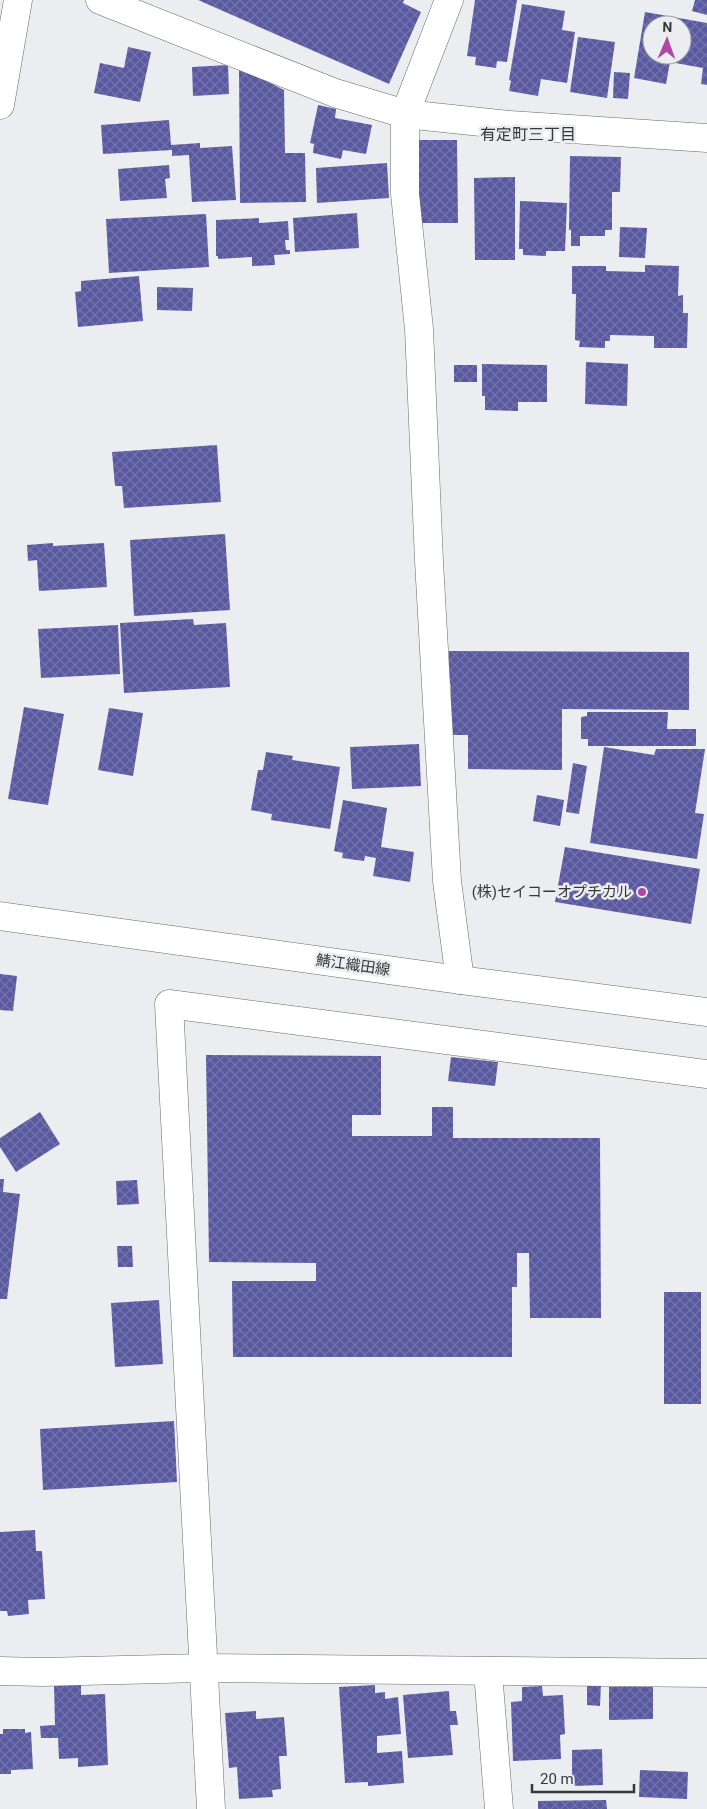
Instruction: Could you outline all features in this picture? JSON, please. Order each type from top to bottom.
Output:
[{"type":"street","points":[[0,105],[18,0]]},
{"type":"street","points":[[100,0],[335,93],[405,114],[510,126],[707,138]]},
{"type":"street","points":[[449,0],[405,114],[405,194],[419,329],[429,560],[447,881],[460,980]]},
{"type":"street","name":"鯖江織田線","points":[[0,916],[460,980],[707,1012]]},
{"type":"street","points":[[211,1809],[169,1004],[707,1074]]},
{"type":"street","points":[[0,1671],[42,1672],[203,1668],[707,1673]]},
{"type":"street","points":[[488,1672],[499,1809]]},
{"type":"building","points":[[198,0],[404,0],[403,3],[421,12],[389,84]]},
{"type":"building","points":[[475,0],[517,0],[507,62],[497,61],[496,68],[475,65],[476,57],[467,56]]},
{"type":"building","points":[[695,0],[707,0],[707,15],[692,11]]},
{"type":"building","points":[[522,4],[565,11],[562,30],[575,32],[567,83],[541,79],[538,96],[509,91],[511,81],[509,80]]},
{"type":"building","points":[[645,12],[662,15],[644,15]]},
{"type":"building","points":[[692,20],[707,23],[707,85],[701,84],[703,68],[686,65],[692,65]]},
{"type":"building","points":[[642,30],[642,65],[669,65],[666,84],[634,78]]},
{"type":"building","points":[[578,37],[615,42],[607,98],[570,92]]},
{"type":"building","points":[[128,47],[151,52],[140,102],[94,93],[100,63],[124,68]]},
{"type":"building","points":[[228,65],[229,94],[193,96],[192,67]]},
{"type":"building","points":[[239,67],[284,90],[285,153],[305,153],[306,202],[240,203]]},
{"type":"building","points":[[614,72],[630,73],[628,99],[613,98]]},
{"type":"building","points":[[318,105],[336,109],[335,118],[372,125],[366,154],[343,150],[341,159],[313,153],[314,144],[310,143]]},
{"type":"building","points":[[169,120],[171,145],[200,143],[200,148],[232,146],[236,200],[192,202],[189,155],[172,156],[172,150],[103,154],[101,125]]},
{"type":"building","points":[[417,140],[457,140],[458,223],[418,223]]},
{"type":"building","points":[[570,156],[621,157],[620,192],[612,192],[612,230],[605,230],[605,236],[580,236],[580,246],[571,246],[571,230],[569,230]]},
{"type":"building","points":[[387,163],[389,198],[317,203],[316,168]]},
{"type":"building","points":[[169,165],[170,178],[165,179],[167,198],[120,201],[118,169]]},
{"type":"building","points":[[515,177],[515,260],[475,260],[474,178]]},
{"type":"building","points":[[520,201],[567,203],[565,251],[546,251],[546,256],[523,255],[523,249],[519,249]]},
{"type":"building","points":[[357,213],[359,248],[295,252],[293,218]]},
{"type":"building","points":[[206,214],[209,267],[109,273],[106,219]]},
{"type":"building","points":[[259,218],[259,223],[288,221],[289,240],[285,240],[286,250],[290,250],[290,254],[274,255],[275,265],[252,266],[252,257],[218,259],[218,256],[216,256],[216,220]]},
{"type":"building","points":[[620,227],[647,228],[645,258],[619,257]]},
{"type":"building","points":[[645,265],[679,266],[678,296],[683,295],[683,313],[688,313],[687,348],[654,348],[654,336],[610,335],[610,341],[605,341],[605,348],[579,347],[580,341],[575,340],[576,294],[572,294],[572,266],[606,266],[606,271],[645,272]]},
{"type":"building","points":[[139,276],[143,321],[78,327],[75,292],[81,291],[81,281]]},
{"type":"building","points":[[157,287],[193,288],[192,311],[157,310]]},
{"type":"building","points":[[586,362],[628,364],[627,406],[585,404]]},
{"type":"building","points":[[482,364],[547,365],[547,402],[518,402],[518,411],[485,410],[485,396],[482,396]]},
{"type":"building","points":[[454,365],[477,365],[477,382],[454,382]]},
{"type":"building","points":[[217,445],[221,502],[124,508],[122,486],[115,486],[112,452]]},
{"type":"building","points":[[225,534],[230,610],[134,616],[130,540]]},
{"type":"building","points":[[53,543],[53,546],[104,543],[107,587],[39,591],[37,560],[28,561],[27,545]]},
{"type":"building","points":[[193,619],[194,625],[226,623],[230,687],[124,693],[120,623]]},
{"type":"building","points":[[118,625],[120,674],[41,678],[38,629]]},
{"type":"building","points":[[449,651],[689,652],[689,710],[562,709],[562,770],[468,769],[468,735],[450,735],[451,684],[449,684]]},
{"type":"building","points":[[24,707],[64,714],[48,805],[8,799]]},
{"type":"building","points":[[109,708],[143,713],[133,776],[98,770]]},
{"type":"building","points":[[587,712],[668,712],[667,729],[696,729],[696,746],[588,746],[588,739],[581,739],[581,717],[587,716]]},
{"type":"building","points":[[419,744],[421,786],[352,789],[350,747]]},
{"type":"building","points":[[604,747],[654,755],[656,749],[705,749],[695,813],[704,814],[697,859],[590,843]]},
{"type":"building","points":[[266,752],[293,756],[292,760],[340,767],[330,829],[271,820],[272,814],[251,810],[258,770],[263,770]]},
{"type":"building","points":[[573,763],[587,766],[579,814],[566,812]]},
{"type":"building","points":[[537,795],[564,800],[560,826],[533,821]]},
{"type":"building","points":[[343,800],[387,808],[381,847],[414,852],[410,882],[373,876],[376,858],[365,856],[364,861],[342,858],[343,853],[334,851]]},
{"type":"building","points":[[565,847],[700,869],[691,924],[555,902]]},
{"type":"building","points":[[0,974],[17,976],[13,1011],[0,1010]]},
{"type":"building","points":[[206,1055],[381,1056],[381,1115],[352,1115],[352,1136],[432,1136],[432,1107],[453,1107],[453,1138],[600,1138],[601,1318],[530,1318],[529,1253],[517,1253],[517,1287],[512,1287],[512,1357],[233,1357],[232,1281],[316,1281],[316,1263],[209,1262]]},
{"type":"building","points":[[451,1057],[498,1062],[495,1086],[448,1081]]},
{"type":"building","points":[[40,1112],[60,1144],[16,1172],[0,1147],[0,1138]]},
{"type":"building","points":[[0,1179],[4,1179],[3,1192],[20,1194],[7,1299],[0,1299]]},
{"type":"building","points":[[137,1180],[139,1204],[117,1205],[116,1181]]},
{"type":"building","points":[[117,1246],[132,1246],[133,1267],[118,1267]]},
{"type":"building","points":[[664,1292],[701,1292],[701,1404],[664,1404]]},
{"type":"building","points":[[159,1300],[163,1364],[115,1367],[111,1303]]},
{"type":"building","points":[[174,1421],[177,1482],[43,1490],[40,1429]]},
{"type":"building","points":[[35,1530],[36,1551],[42,1551],[45,1599],[28,1600],[29,1614],[8,1616],[7,1611],[0,1611],[0,1532]]},
{"type":"building","points":[[587,1682],[601,1683],[600,1706],[587,1705]]},
{"type":"building","points":[[81,1683],[81,1695],[105,1694],[108,1765],[78,1767],[78,1758],[59,1759],[58,1738],[41,1738],[40,1726],[55,1725],[54,1684]]},
{"type":"building","points":[[375,1685],[375,1693],[385,1692],[385,1699],[398,1697],[401,1734],[377,1736],[377,1753],[402,1751],[404,1783],[368,1786],[368,1782],[345,1783],[339,1687]]},
{"type":"building","points":[[542,1686],[543,1696],[563,1695],[565,1734],[560,1735],[561,1759],[513,1761],[511,1702],[522,1701],[522,1687]]},
{"type":"building","points":[[653,1686],[653,1719],[609,1720],[609,1687]]},
{"type":"building","points":[[449,1691],[450,1711],[456,1711],[458,1725],[450,1725],[453,1755],[408,1758],[403,1695]]},
{"type":"building","points":[[256,1711],[256,1719],[284,1717],[287,1756],[279,1756],[281,1789],[272,1790],[273,1797],[239,1799],[237,1767],[229,1768],[225,1713]]},
{"type":"building","points":[[3,1729],[25,1729],[25,1733],[31,1732],[33,1769],[11,1770],[11,1774],[0,1774],[0,1734],[3,1734]]},
{"type":"building","points":[[602,1749],[603,1785],[572,1786],[572,1750]]},
{"type":"building","points":[[640,1770],[688,1772],[687,1799],[639,1797]]},
{"type":"building","points":[[606,1800],[607,1809],[538,1809],[538,1801]]},
{"type":"place","name":"(株)セイコーオプチカル","points":[[642,892]]},
{"type":"district","name":"有定町三丁目","points":[[528,134]]}]
